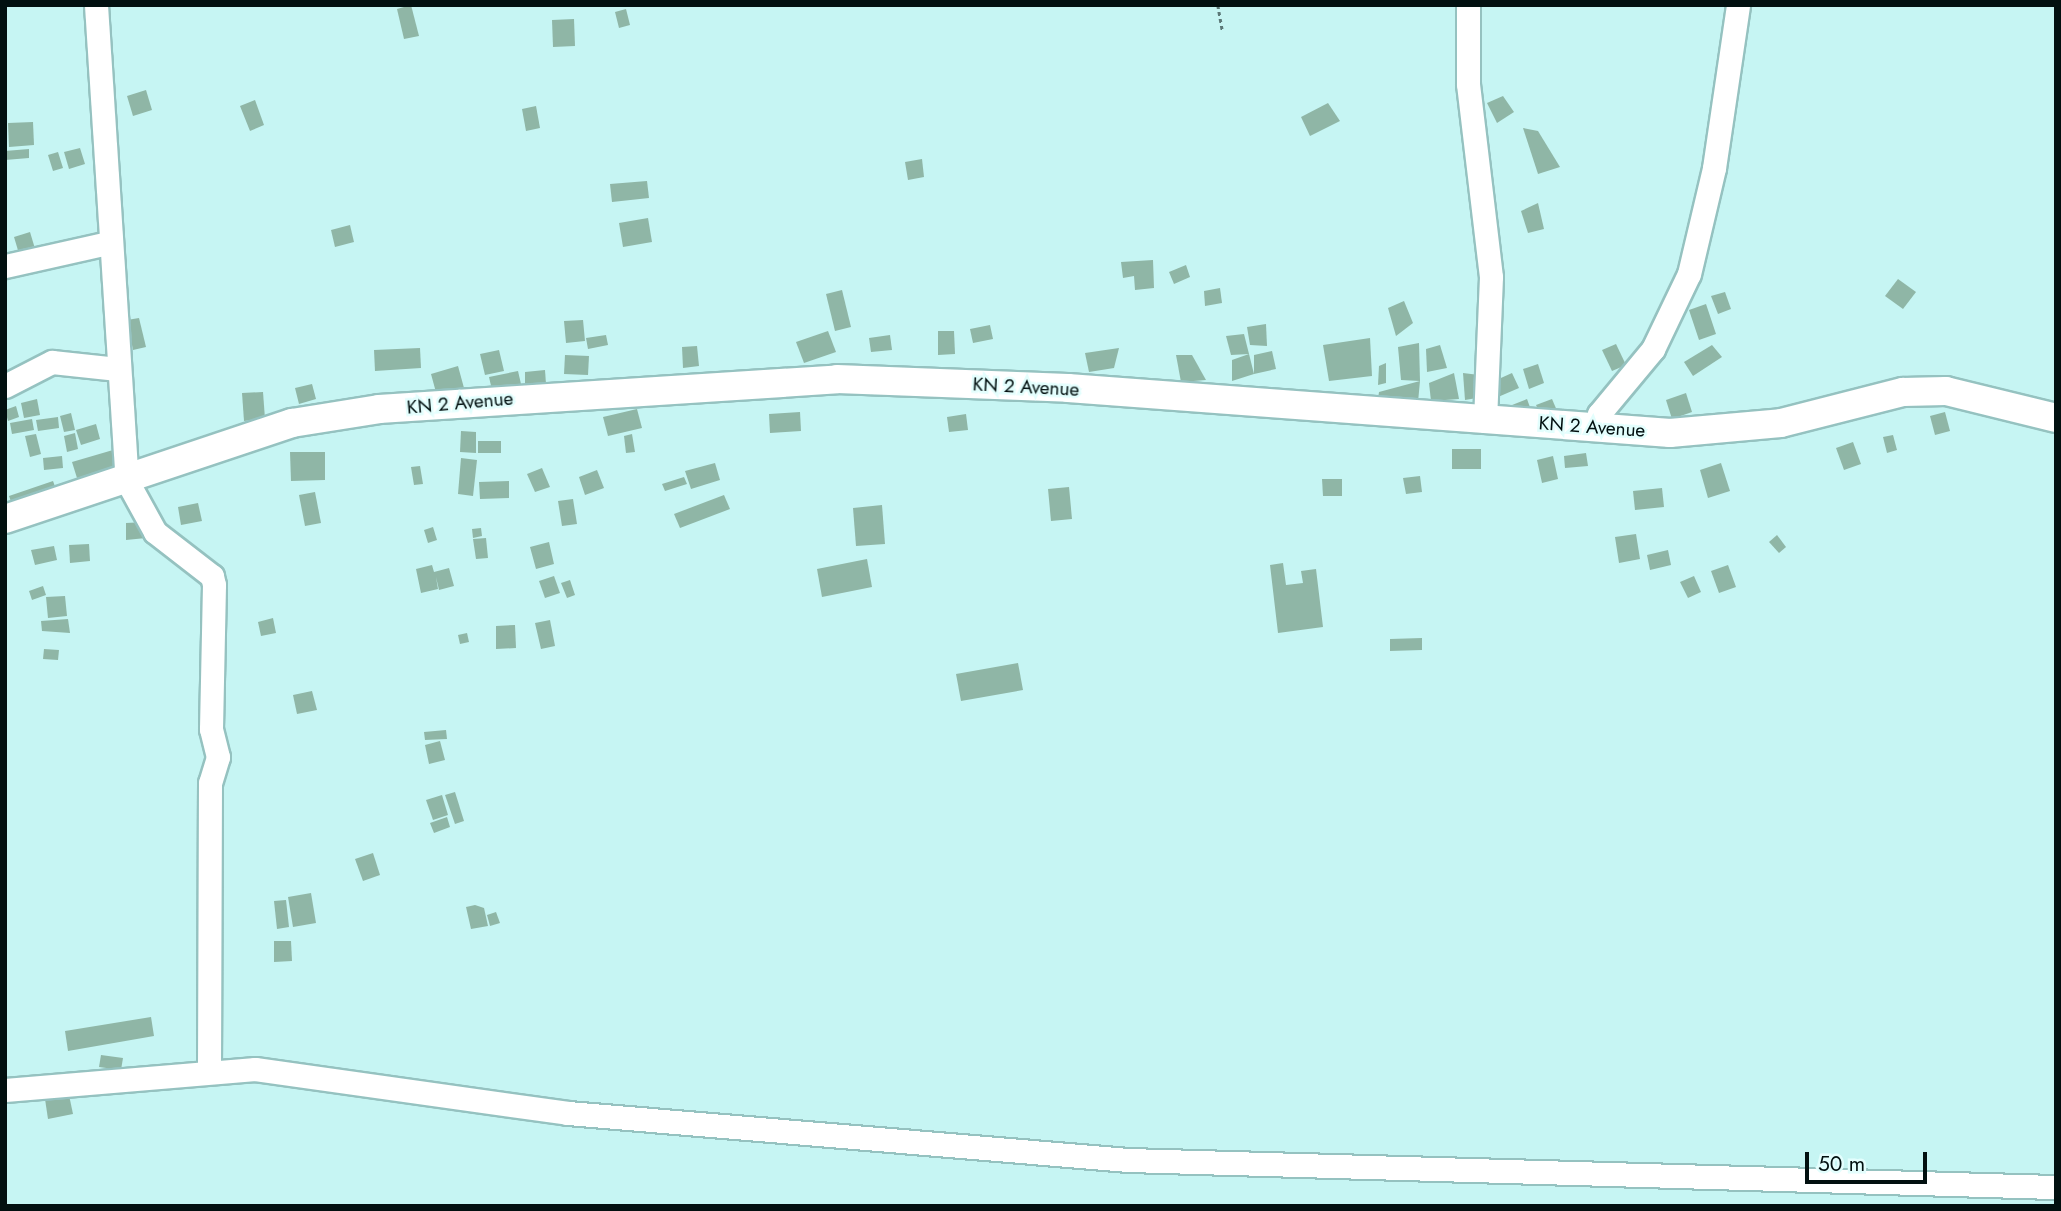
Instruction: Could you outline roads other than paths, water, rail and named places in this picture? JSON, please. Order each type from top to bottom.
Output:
[{"type":"main road","name":"KN 2 Avenue","points":[[5,519],[127,481],[292,424],[379,409],[837,379],[1082,389],[1670,433],[1781,423],[1903,392],[1946,391],[2056,418]]},
{"type":"street","points":[[96,5],[108,243],[127,481],[137,509],[156,532],[212,576],[214,585],[211,729],[218,757],[210,783],[209,1071]]},
{"type":"street","points":[[1468,5],[1468,84],[1491,277],[1485,421]]},
{"type":"street","points":[[1598,428],[1599,414],[1653,349],[1689,274],[1712,179],[1738,5]]},
{"type":"street","points":[[5,266],[108,243]]},
{"type":"street","points":[[5,386],[52,362],[118,369]]},
{"type":"street","points":[[5,1090],[255,1069],[568,1113],[1128,1160],[2056,1187]]}]
